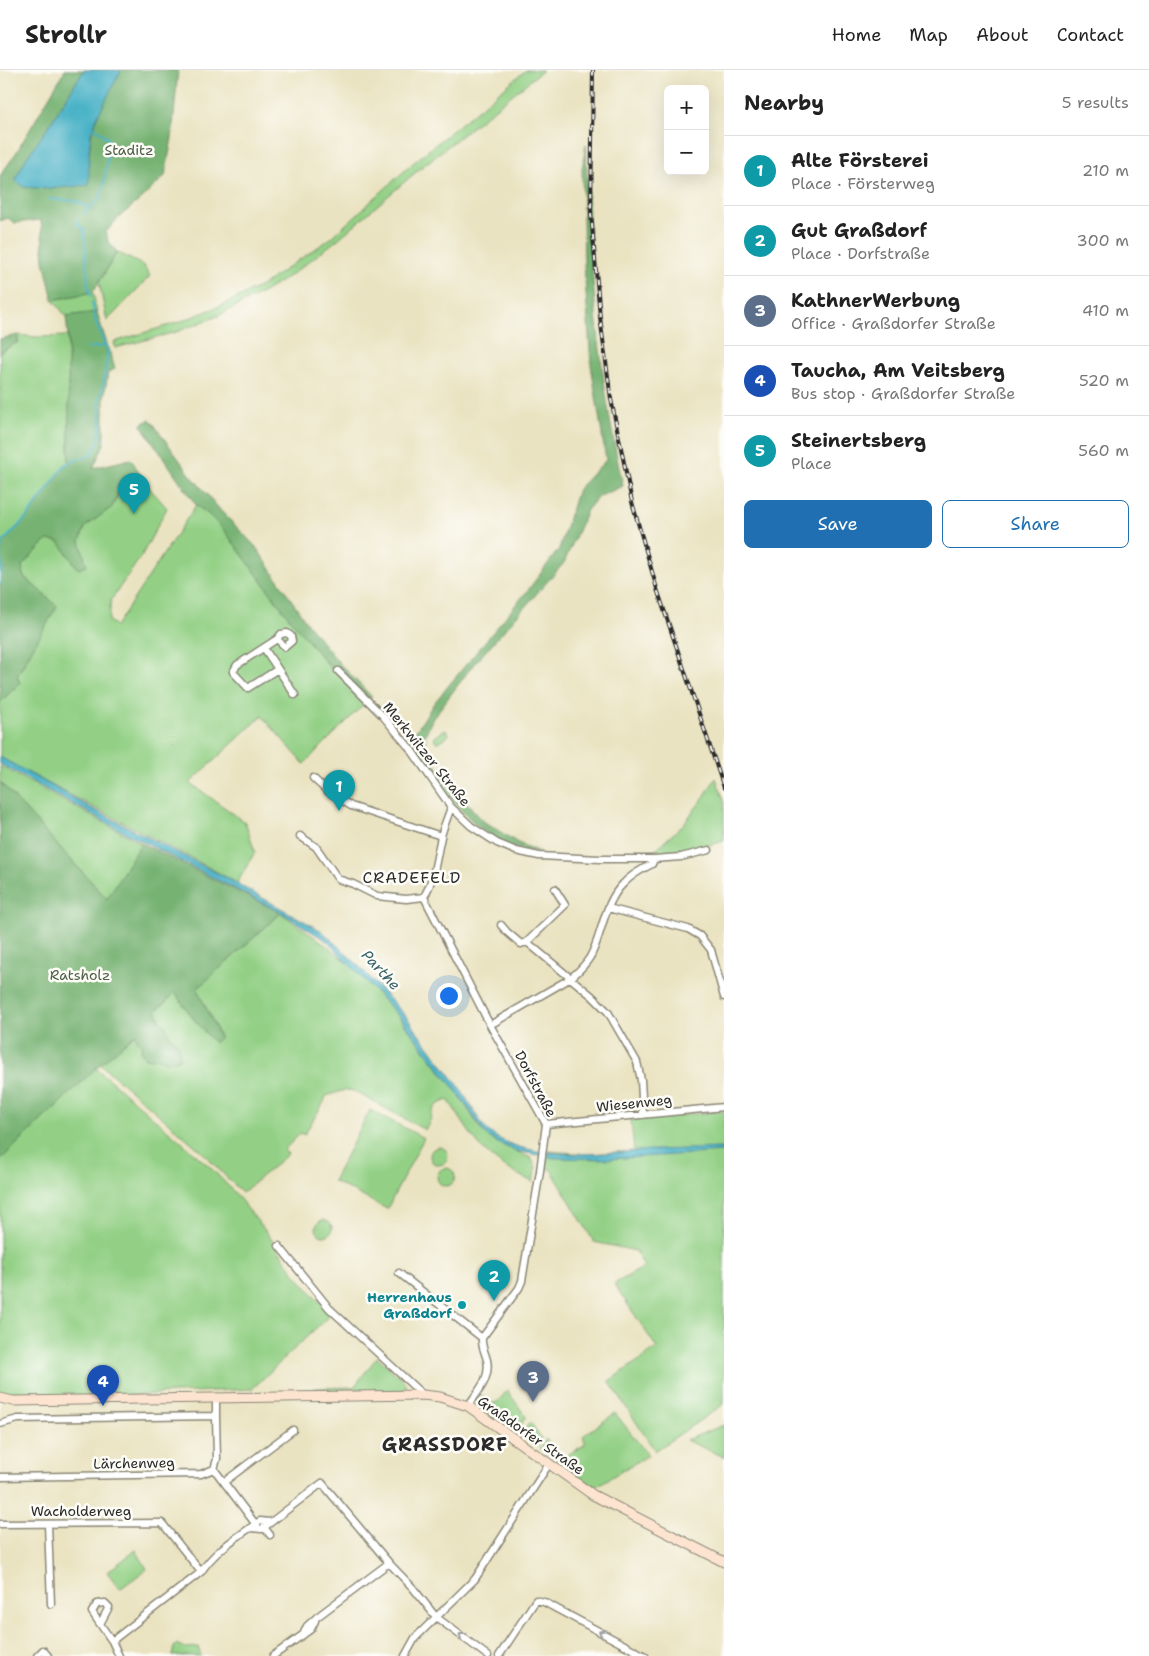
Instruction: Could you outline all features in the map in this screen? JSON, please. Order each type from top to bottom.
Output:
[{"type":"street","points":[[277,639],[237,665],[233,672],[248,688],[278,669]]},
{"type":"street","points":[[264,648],[295,695]]},
{"type":"street","name":"Merkwitzer Straße","points":[[338,671],[383,716],[412,751],[451,807],[471,826],[498,843],[516,851],[538,856],[600,859],[681,858],[709,850]]},
{"type":"street","points":[[313,778],[327,791],[351,806],[441,836]]},
{"type":"street","points":[[300,836],[316,847],[338,879],[377,896],[406,900],[424,897],[430,887],[441,836],[451,807]]},
{"type":"street","points":[[490,1026],[571,978],[582,968],[593,953],[608,908],[624,883],[652,864],[654,859]]},
{"type":"street","points":[[502,925],[521,944],[527,942],[565,905],[555,889]]},
{"type":"street","name":"Dorfstraße","points":[[424,897],[490,1026],[546,1124],[519,1288],[482,1338]]},
{"type":"street","points":[[608,908],[688,929],[700,936],[711,950],[724,997]]},
{"type":"street","points":[[527,942],[571,978],[608,1012],[637,1062],[641,1080],[643,1115]]},
{"type":"street","name":"Wiesenweg","points":[[546,1124],[724,1107]]},
{"type":"street","points":[[279,1246],[329,1308],[423,1395]]},
{"type":"street","points":[[400,1273],[482,1338],[481,1345],[487,1360],[488,1374],[468,1406]]},
{"type":"street","name":"Graßdorfer Straße","points":[[0,1398],[14,1402],[440,1396],[468,1406],[593,1495],[724,1562]]},
{"type":"street","points":[[216,1399],[217,1460],[214,1469],[257,1527],[270,1535]]},
{"type":"street","points":[[0,1424],[18,1419],[216,1416]]},
{"type":"street","points":[[224,1482],[293,1430]]},
{"type":"street","points":[[405,1656],[416,1638],[474,1579],[549,1464]]},
{"type":"street","name":"Lärchenweg","points":[[0,1477],[201,1474],[214,1469]]},
{"type":"street","points":[[112,1641],[201,1572],[209,1560],[257,1527],[260,1520],[270,1522],[322,1483],[436,1617],[488,1656]]},
{"type":"street","name":"Wacholderweg","points":[[0,1524],[162,1522],[201,1572]]},
{"type":"street","points":[[48,1524],[51,1604]]},
{"type":"street","points":[[273,1656],[310,1629],[317,1617],[389,1563]]},
{"type":"street","points":[[499,1656],[536,1600],[544,1602],[645,1656]]},
{"type":"street","points":[[100,1624],[112,1641],[119,1656]]},
{"type":"street","points":[[37,1656],[43,1650],[48,1656]]},
{"type":"green space","name":"Staditz","points":[[65,70],[84,70],[47,129],[48,189],[89,155],[92,131],[95,127],[96,119],[121,70],[178,70],[172,138],[165,176],[119,217],[106,232],[108,241],[117,252],[93,292],[53,300],[44,261],[41,220],[15,223],[8,218],[0,221],[0,176],[16,153]]},
{"type":"green space","points":[[526,70],[543,70],[423,166],[337,240],[294,273],[264,292],[218,316],[176,332],[115,348],[114,342],[179,322],[220,306],[261,286],[331,238],[414,162]]},
{"type":"green space","points":[[586,145],[596,317],[607,402],[623,486],[598,497],[587,510],[564,563],[473,665],[433,718],[425,735],[425,743],[434,762],[451,785],[483,821],[518,843],[544,854],[511,847],[491,836],[477,825],[463,812],[440,784],[411,739],[434,703],[528,590],[559,549],[578,489],[606,460],[591,365],[584,264],[582,169]]},
{"type":"green space","points":[[117,252],[144,266],[150,276],[107,321],[99,283]]},
{"type":"green space","points":[[93,292],[97,312],[66,316],[53,300]]},
{"type":"green space","points":[[97,312],[115,369],[108,372],[104,399],[104,444],[93,468],[131,459],[146,484],[123,485],[112,507],[85,527],[80,541],[87,566],[78,569],[59,542],[47,540],[22,566],[23,576],[57,606],[17,676],[20,683],[0,702],[0,584],[2,567],[0,554],[2,543],[28,516],[65,465],[69,463],[68,336],[66,316]]},
{"type":"green space","points":[[18,335],[37,337],[68,336],[69,463],[65,465],[28,516],[2,543],[0,554],[0,352],[18,342]]},
{"type":"green space","points":[[18,335],[18,342],[0,352],[0,339]]},
{"type":"green space","points":[[150,419],[189,473],[221,511],[256,547],[309,626],[340,664],[372,697],[368,700],[337,668],[333,670],[293,623],[224,530],[196,505],[141,425]]},
{"type":"green space","points":[[146,484],[167,508],[142,555],[111,600],[109,621],[116,626],[196,505],[224,530],[293,623],[332,670],[337,668],[368,700],[304,764],[262,716],[190,783],[245,822],[255,852],[237,883],[0,757],[0,702],[20,683],[17,676],[57,606],[23,576],[22,566],[47,540],[59,542],[78,568],[80,541],[85,527],[112,507],[123,485]]},
{"type":"green space","points":[[0,554],[2,567],[0,584]]},
{"type":"green space","points":[[445,729],[449,734],[448,736],[437,743],[434,738]]},
{"type":"green space","points":[[0,766],[141,843],[107,899],[0,782]]},
{"type":"green space","points":[[716,778],[724,801],[724,841],[680,854],[648,856],[682,826]]},
{"type":"green space","name":"Ratsholz","points":[[0,782],[107,899],[141,843],[281,913],[197,989],[220,1037],[214,1043],[175,993],[156,1011],[170,1037],[179,1045],[180,1058],[167,1063],[158,1058],[145,1058],[141,1052],[142,1044],[137,1041],[135,1034],[96,1068],[0,1160]]},
{"type":"green space","points":[[281,913],[330,948],[350,965],[394,1011],[457,1092],[481,1130],[502,1145],[531,1158],[536,1167],[533,1182],[518,1175],[491,1157],[479,1145],[448,1100],[434,1109],[425,1130],[354,1091],[345,1090],[326,1096],[304,1135],[301,1133],[284,1150],[288,1154],[242,1193],[200,1150],[100,1064],[136,1034],[152,1059],[158,1058],[179,1045],[170,1037],[156,1011],[175,993],[214,1043],[220,1037],[197,989]]},
{"type":"green space","points":[[96,1068],[210,1167],[235,1193],[267,1233],[295,1274],[331,1314],[252,1389],[80,1398],[10,1397],[0,1394],[0,1160]]},
{"type":"green space","points":[[370,1110],[424,1138],[387,1209],[333,1181]]},
{"type":"green space","points":[[724,1111],[724,1404],[655,1451],[609,1381],[657,1348],[614,1284],[644,1267],[636,1251],[594,1242],[552,1171],[546,1167],[548,1151],[589,1154],[634,1151],[631,1120]]},
{"type":"green space","points":[[435,1147],[443,1147],[448,1152],[446,1163],[435,1165],[430,1160],[430,1152]]},
{"type":"green space","points":[[442,1168],[450,1168],[455,1173],[453,1184],[442,1186],[437,1181],[437,1173]]},
{"type":"green space","points":[[324,1220],[330,1222],[332,1228],[330,1234],[324,1236],[318,1234],[316,1228],[318,1222]]},
{"type":"green space","points":[[377,1357],[407,1384],[405,1389],[399,1391],[317,1393],[314,1388],[354,1387]]},
{"type":"green space","points":[[507,1390],[526,1417],[516,1432],[508,1425],[488,1414],[481,1406],[482,1395],[491,1404],[499,1401]]},
{"type":"green space","points":[[615,1413],[648,1455],[595,1487],[540,1448],[546,1439],[564,1457],[584,1445],[583,1436]]},
{"type":"green space","points":[[530,1422],[541,1438],[537,1446],[521,1436]]},
{"type":"green space","points":[[724,1425],[724,1457],[686,1440]]},
{"type":"green space","points":[[136,1550],[147,1569],[120,1589],[107,1572]]},
{"type":"green space","points":[[177,1644],[186,1648],[198,1647],[201,1656],[172,1656],[174,1647]]},
{"type":"water","points":[[84,70],[121,70],[91,132],[89,185],[48,189],[24,187],[15,180],[27,157]]},
{"type":"water","points":[[0,757],[322,931],[358,965],[404,1014],[458,1085],[484,1127],[499,1139],[518,1147],[563,1154],[724,1148],[724,1152],[607,1159],[555,1158],[516,1151],[496,1142],[485,1134],[460,1096],[399,1016],[327,941],[282,913],[122,831],[0,764]]},
{"type":"waterway","points":[[83,214],[100,197],[104,186],[108,139],[95,127]]},
{"type":"waterway","points":[[49,199],[75,201],[91,208]]},
{"type":"waterway","points":[[78,219],[76,222],[84,230],[88,286],[91,296]]},
{"type":"waterway","points":[[0,584],[2,543],[28,516],[65,465],[88,457],[99,441],[101,423],[99,400],[103,387],[108,352],[96,323],[92,302]]},
{"type":"waterway","points":[[87,348],[105,346]]},
{"type":"railway","points":[[593,70],[591,213],[600,317],[611,399],[632,502],[657,589],[724,788]]},
{"type":"place","name":"Steinertsberg","points":[[134,514]]},
{"type":"place","name":"Alte Försterei","points":[[339,811]]},
{"type":"place","name":"Gut Graßdorf","points":[[494,1301]]},
{"type":"place","name":"Herrenhaus Graßdorf","points":[[462,1305]]},
{"type":"place","name":"KathnerWerbung","points":[[533,1402]]},
{"type":"place","name":"Taucha, Am Veitsberg","points":[[103,1406]]},
{"type":"district","name":"CRADEFELD","points":[[412,877]]},
{"type":"district","name":"GRASSDORF","points":[[445,1444]]},
{"type":"water label","name":"Parthe","points":[[381,970]]}]
